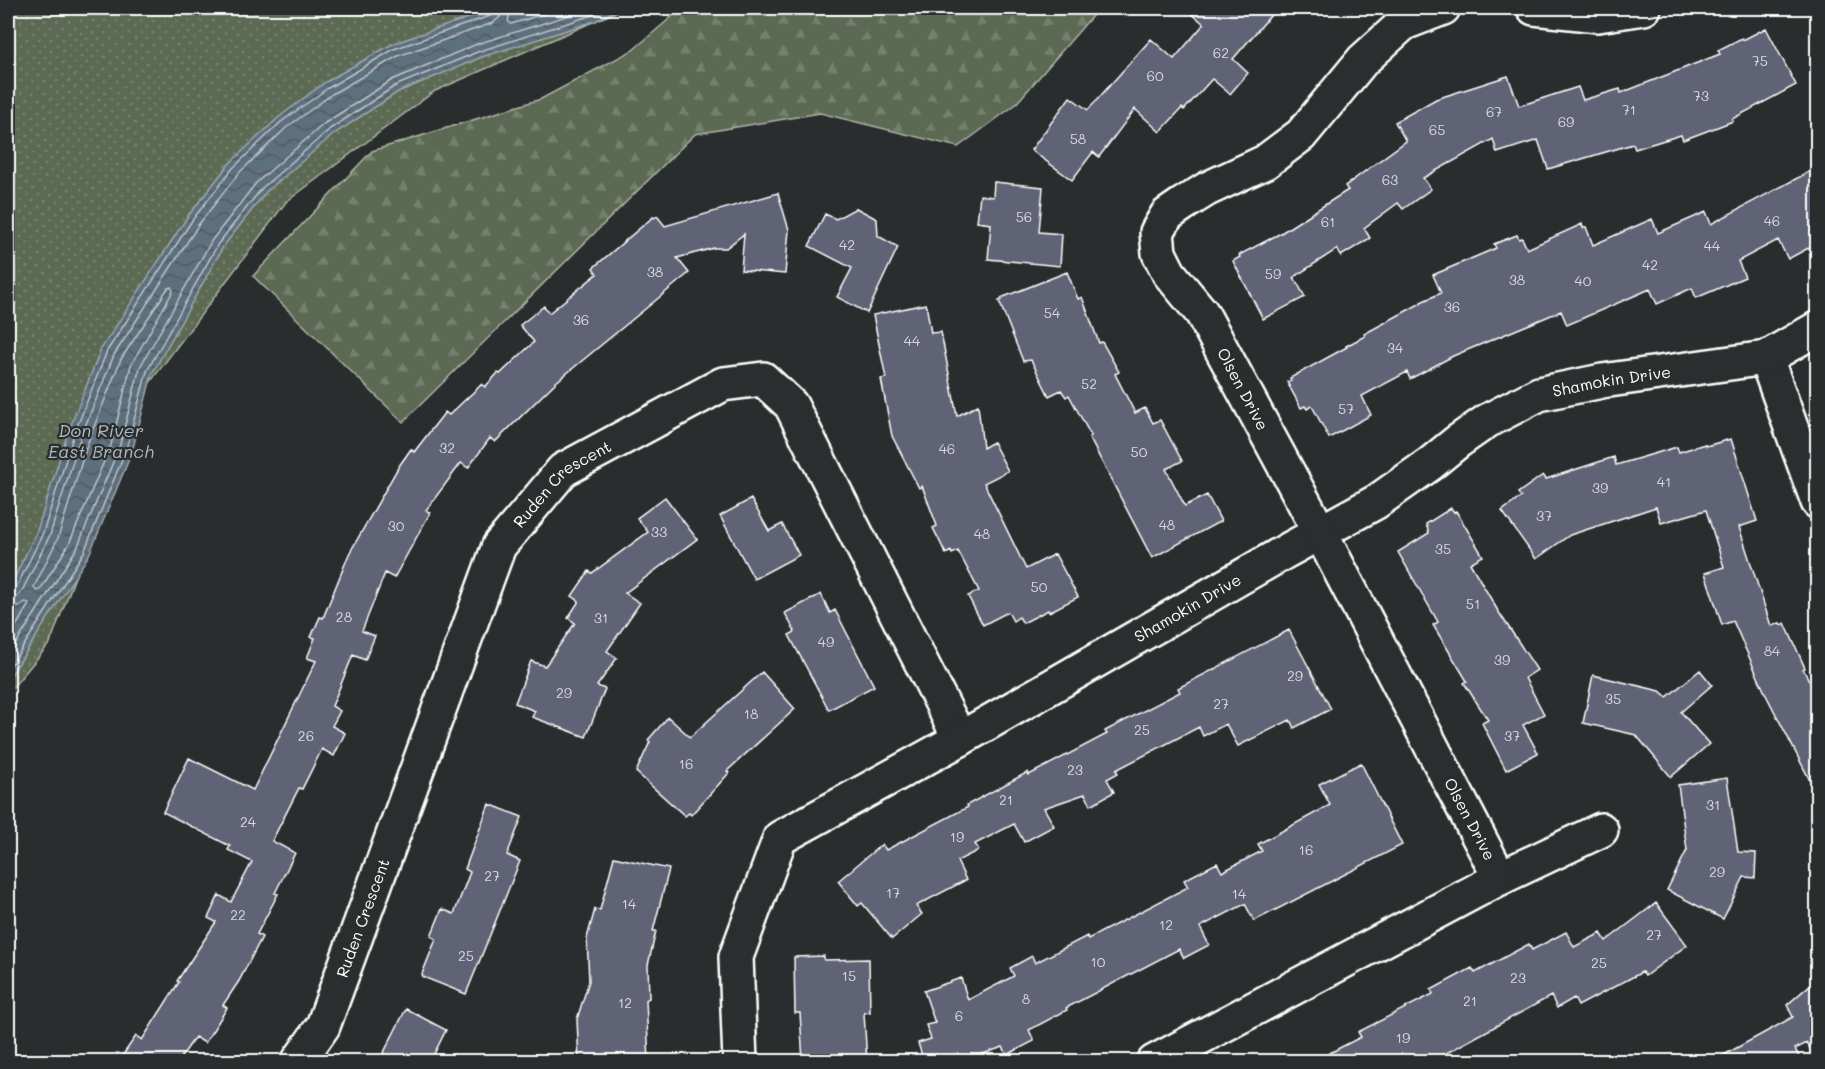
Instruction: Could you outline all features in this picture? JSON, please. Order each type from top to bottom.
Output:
[{"type":"street","name":"Olsen Drive","points":[[1443,8],[1404,23],[1371,52],[1301,135],[1265,162],[1207,189],[1183,204],[1167,215],[1157,232],[1159,253],[1169,273],[1202,313],[1320,532],[1500,878]]},
{"type":"street","points":[[1534,8],[1598,15],[1644,8]]},
{"type":"street","name":"Shamokin Drive","points":[[740,1062],[736,957],[780,838],[960,739],[1376,502],[1487,421],[1539,394],[1602,381],[1766,358],[1818,328]]},
{"type":"street","points":[[1766,358],[1818,502]]},
{"type":"street","name":"Ruden Crescent","points":[[298,1062],[323,1026],[500,546],[563,470],[723,384],[763,379],[791,405],[960,739]]},
{"type":"street","name":"Olsen Drive","points":[[1154,1062],[1500,878],[1601,830]]},
{"type":"green space","points":[[8,8],[625,8],[435,91],[286,202],[148,385],[50,643],[8,693]]},
{"type":"green space","points":[[682,8],[1099,8],[1015,105],[958,147],[820,113],[695,134],[403,422],[253,276],[372,151],[541,99],[633,50]]},
{"type":"water","name":"Don River East Branch","points":[[497,8],[620,8],[595,21],[482,57],[398,92],[334,134],[266,192],[223,247],[152,374],[132,452],[89,555],[8,680],[8,591],[37,531],[67,435],[101,349],[188,216],[229,164],[278,118],[324,83],[392,44]]},
{"type":"building","points":[[1185,8],[1277,8],[1233,59],[1248,73],[1230,94],[1212,79],[1160,132],[1135,109],[1099,157],[1093,152],[1072,180],[1031,150],[1070,97],[1088,110],[1151,39],[1174,59],[1204,24]]},
{"type":"building","points":[[1766,28],[1796,85],[1732,119],[1733,121],[1683,140],[1681,135],[1635,149],[1633,144],[1548,169],[1538,140],[1497,153],[1493,139],[1423,178],[1431,189],[1403,209],[1398,203],[1364,228],[1370,238],[1341,256],[1337,249],[1294,277],[1305,297],[1263,319],[1233,261],[1240,257],[1239,255],[1281,233],[1348,190],[1345,186],[1406,141],[1395,122],[1436,99],[1508,76],[1519,106],[1578,87],[1583,100],[1620,89],[1621,93],[1720,54],[1718,50]]},
{"type":"building","points":[[1818,167],[1818,243],[1788,259],[1778,240],[1738,261],[1745,277],[1696,298],[1692,288],[1657,304],[1650,289],[1567,325],[1561,311],[1453,356],[1410,379],[1407,372],[1362,396],[1371,415],[1329,438],[1312,406],[1307,409],[1305,406],[1301,408],[1287,382],[1291,380],[1290,378],[1365,336],[1364,334],[1441,293],[1433,275],[1496,248],[1494,244],[1517,235],[1519,239],[1522,238],[1527,249],[1582,224],[1583,228],[1586,227],[1593,245],[1652,219],[1658,233],[1706,212],[1711,224]]},
{"type":"building","points":[[994,182],[1043,187],[1039,232],[1062,234],[1060,266],[988,259],[991,224],[977,222],[980,195],[993,197]]},
{"type":"building","points":[[778,193],[789,230],[785,274],[741,270],[744,234],[726,248],[714,248],[677,258],[689,273],[555,383],[495,442],[490,438],[468,468],[461,463],[426,510],[430,513],[394,578],[385,573],[362,631],[375,636],[365,660],[353,655],[332,706],[340,711],[332,726],[345,733],[334,756],[322,749],[272,841],[295,853],[275,893],[278,894],[257,934],[262,937],[239,981],[223,1005],[227,1008],[205,1043],[195,1037],[178,1062],[118,1062],[136,1036],[142,1040],[216,922],[208,918],[219,895],[231,902],[252,862],[228,850],[230,846],[163,812],[189,758],[253,790],[316,661],[307,658],[315,638],[311,637],[320,617],[323,618],[349,554],[411,449],[414,452],[445,412],[449,415],[482,384],[485,387],[534,342],[520,325],[544,306],[549,313],[597,274],[593,268],[653,217],[657,216],[665,226]]},
{"type":"building","points":[[856,208],[877,219],[878,236],[898,247],[867,313],[837,297],[852,268],[809,246],[825,214],[836,219]]},
{"type":"building","points":[[1067,272],[1078,299],[1082,297],[1099,343],[1102,342],[1119,372],[1115,374],[1135,413],[1145,408],[1153,423],[1160,420],[1182,461],[1166,469],[1185,506],[1207,495],[1221,521],[1152,558],[1069,395],[1066,397],[1061,390],[1049,396],[1031,360],[1023,361],[999,301],[1002,300],[1001,298]]},
{"type":"building","points":[[926,304],[931,333],[941,332],[957,416],[978,405],[983,448],[993,442],[1008,471],[984,483],[1026,569],[1055,554],[1078,597],[1023,623],[1019,617],[1013,621],[1008,612],[983,625],[968,596],[979,591],[958,551],[946,554],[933,528],[937,526],[922,486],[919,488],[892,436],[881,379],[886,378],[873,315]]},
{"type":"building","points":[[1731,439],[1757,521],[1739,527],[1771,626],[1785,623],[1805,668],[1803,669],[1818,697],[1818,796],[1766,695],[1733,621],[1722,625],[1705,573],[1724,567],[1706,510],[1661,523],[1656,507],[1570,535],[1536,559],[1502,511],[1521,497],[1518,493],[1543,475],[1546,479],[1614,457],[1616,465],[1677,447],[1679,452]]},
{"type":"building","points":[[665,497],[697,539],[625,593],[640,603],[607,651],[617,658],[597,686],[605,689],[586,737],[532,717],[535,711],[515,703],[531,661],[545,666],[575,623],[568,618],[579,601],[572,596],[589,571],[592,573],[648,532],[637,518]]},
{"type":"building","points":[[751,499],[769,531],[782,524],[799,555],[754,579],[720,516]]},
{"type":"building","points":[[1451,508],[1454,512],[1456,511],[1483,556],[1470,563],[1537,670],[1525,678],[1544,714],[1523,725],[1538,753],[1506,770],[1482,723],[1488,720],[1464,683],[1467,681],[1433,625],[1438,622],[1398,552],[1429,533],[1426,524]]},
{"type":"building","points":[[821,594],[830,613],[835,610],[874,686],[829,710],[789,635],[795,632],[785,613]]},
{"type":"building","points":[[1289,630],[1331,709],[1294,728],[1290,720],[1238,746],[1226,724],[1203,736],[1199,727],[1116,770],[1118,773],[1107,779],[1114,792],[1091,805],[1085,794],[1044,808],[1054,826],[1024,842],[1014,824],[975,844],[979,850],[957,861],[966,880],[916,906],[922,914],[892,939],[862,903],[858,906],[838,881],[882,844],[886,850],[1028,772],[1029,775],[1107,734],[1105,731],[1180,692],[1178,688]]},
{"type":"building","points":[[1700,670],[1712,685],[1681,712],[1709,744],[1671,777],[1636,735],[1583,723],[1593,675],[1660,691],[1667,697]]},
{"type":"building","points":[[762,672],[795,709],[727,771],[729,773],[691,815],[689,813],[685,816],[636,772],[650,742],[648,740],[668,717],[690,737]]},
{"type":"building","points":[[1361,763],[1402,845],[1254,921],[1245,904],[1200,927],[1209,945],[1184,958],[1179,949],[1066,1008],[1067,1010],[1029,1030],[1034,1041],[1007,1055],[1003,1047],[960,1062],[924,1062],[918,1043],[931,1039],[926,1025],[935,1023],[924,991],[961,978],[968,1000],[1014,976],[1010,968],[1032,956],[1035,963],[1087,936],[1088,939],[1188,887],[1184,880],[1217,863],[1222,872],[1262,851],[1258,844],[1330,805],[1319,784]]},
{"type":"building","points":[[1727,778],[1738,852],[1756,853],[1755,878],[1744,877],[1723,919],[1667,890],[1687,850],[1678,785]]},
{"type":"building","points":[[489,804],[522,817],[507,855],[520,861],[466,994],[423,977],[422,974],[436,939],[431,936],[442,909],[454,914],[470,872],[465,869]]},
{"type":"building","points":[[614,857],[669,869],[653,931],[656,931],[648,965],[649,998],[646,1000],[649,1062],[579,1062],[577,1019],[589,981],[587,938],[595,909],[600,910]]},
{"type":"building","points":[[1656,903],[1687,945],[1645,976],[1642,972],[1578,1006],[1574,998],[1557,1008],[1551,996],[1430,1062],[1312,1062],[1361,1037],[1358,1032],[1433,994],[1431,990],[1472,968],[1475,973],[1529,944],[1532,950],[1566,932],[1574,947],[1601,933],[1606,941]]},
{"type":"building","points":[[824,956],[824,960],[869,959],[870,1012],[864,1013],[867,1062],[803,1062],[800,1013],[795,1013],[794,957]]},
{"type":"building","points":[[1818,978],[1818,1062],[1807,1043],[1795,1049],[1802,1062],[1711,1062],[1793,1017],[1787,1005]]},
{"type":"building","points":[[406,1009],[446,1030],[430,1062],[379,1062]]}]
